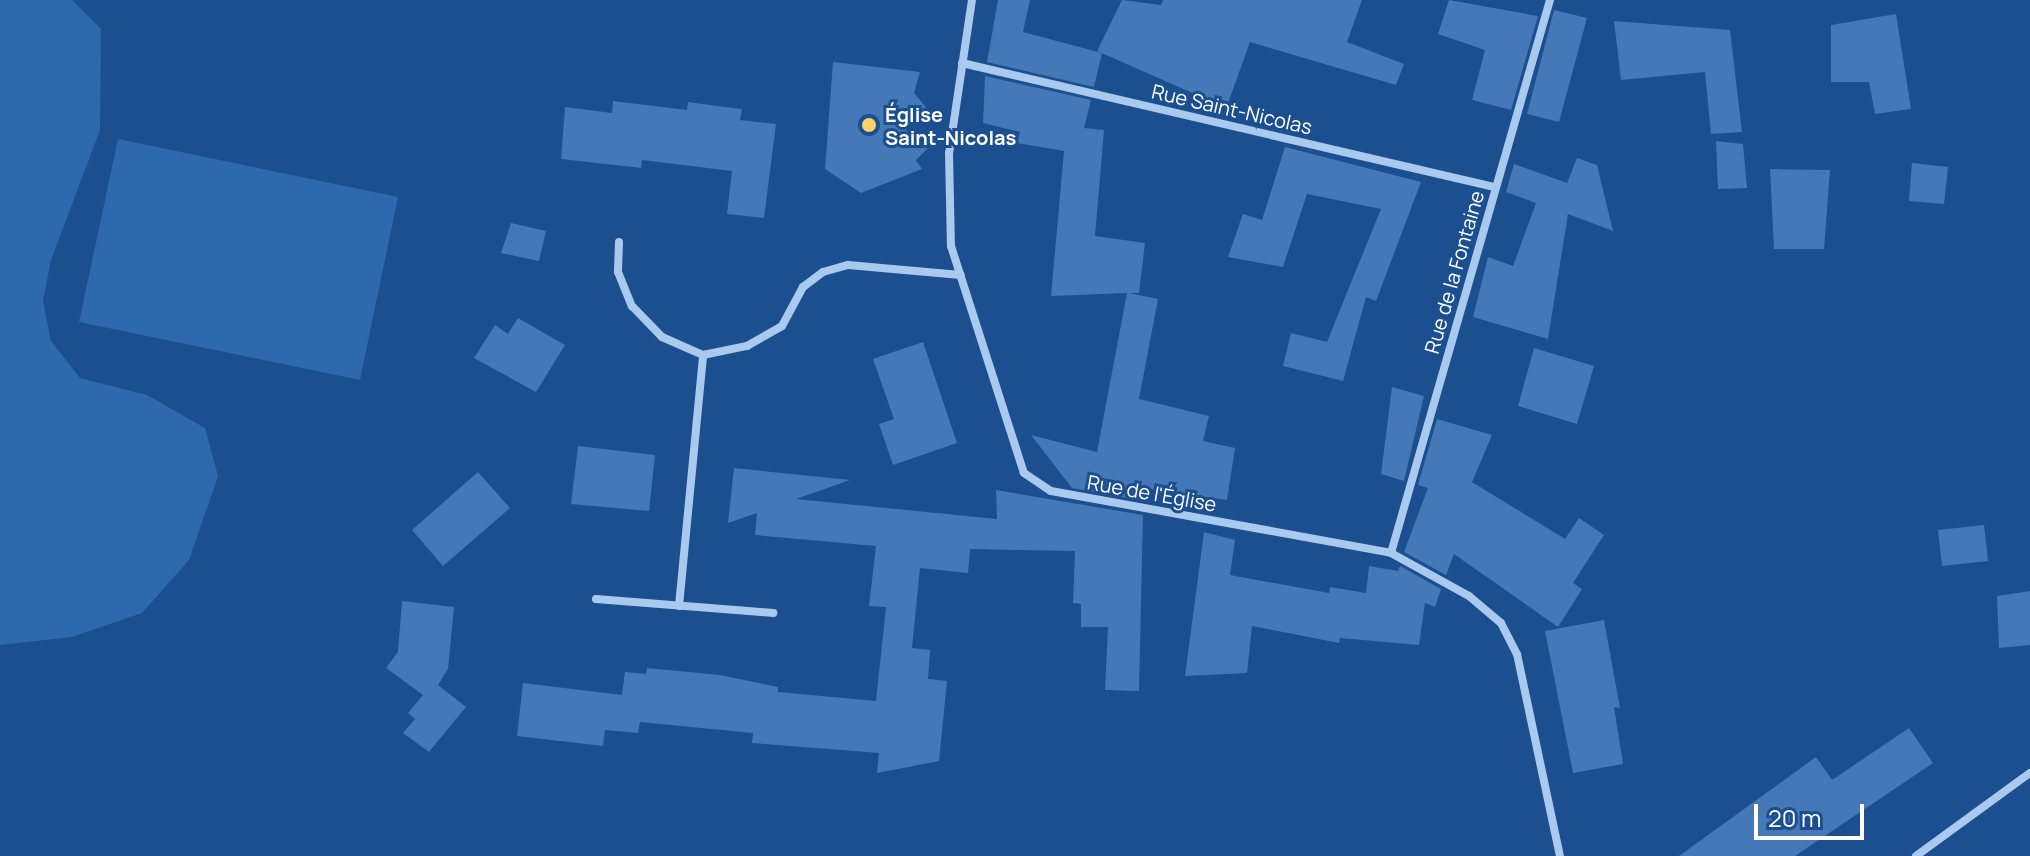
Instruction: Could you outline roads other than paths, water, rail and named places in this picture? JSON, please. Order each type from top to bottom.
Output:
[{"type":"street","name":"Rue de l'Église","points":[[972,0],[949,153],[951,246],[1024,473],[1051,491],[1391,553],[1469,596],[1501,623],[1517,654],[1560,856]]},
{"type":"street","name":"Rue de la Fontaine","points":[[1391,553],[1550,0]]},
{"type":"street","name":"Rue Saint-Nicolas","points":[[962,63],[1494,187]]},
{"type":"street","points":[[619,242],[618,272],[632,306],[662,337],[703,355],[747,346],[782,326],[803,287],[823,272],[848,265],[961,275]]},
{"type":"street","points":[[679,606],[703,355]]},
{"type":"street","points":[[596,599],[773,613]]},
{"type":"street","points":[[1916,856],[2030,773]]},
{"type":"place","name":"Église Saint-Nicolas","points":[[869,125]]}]
